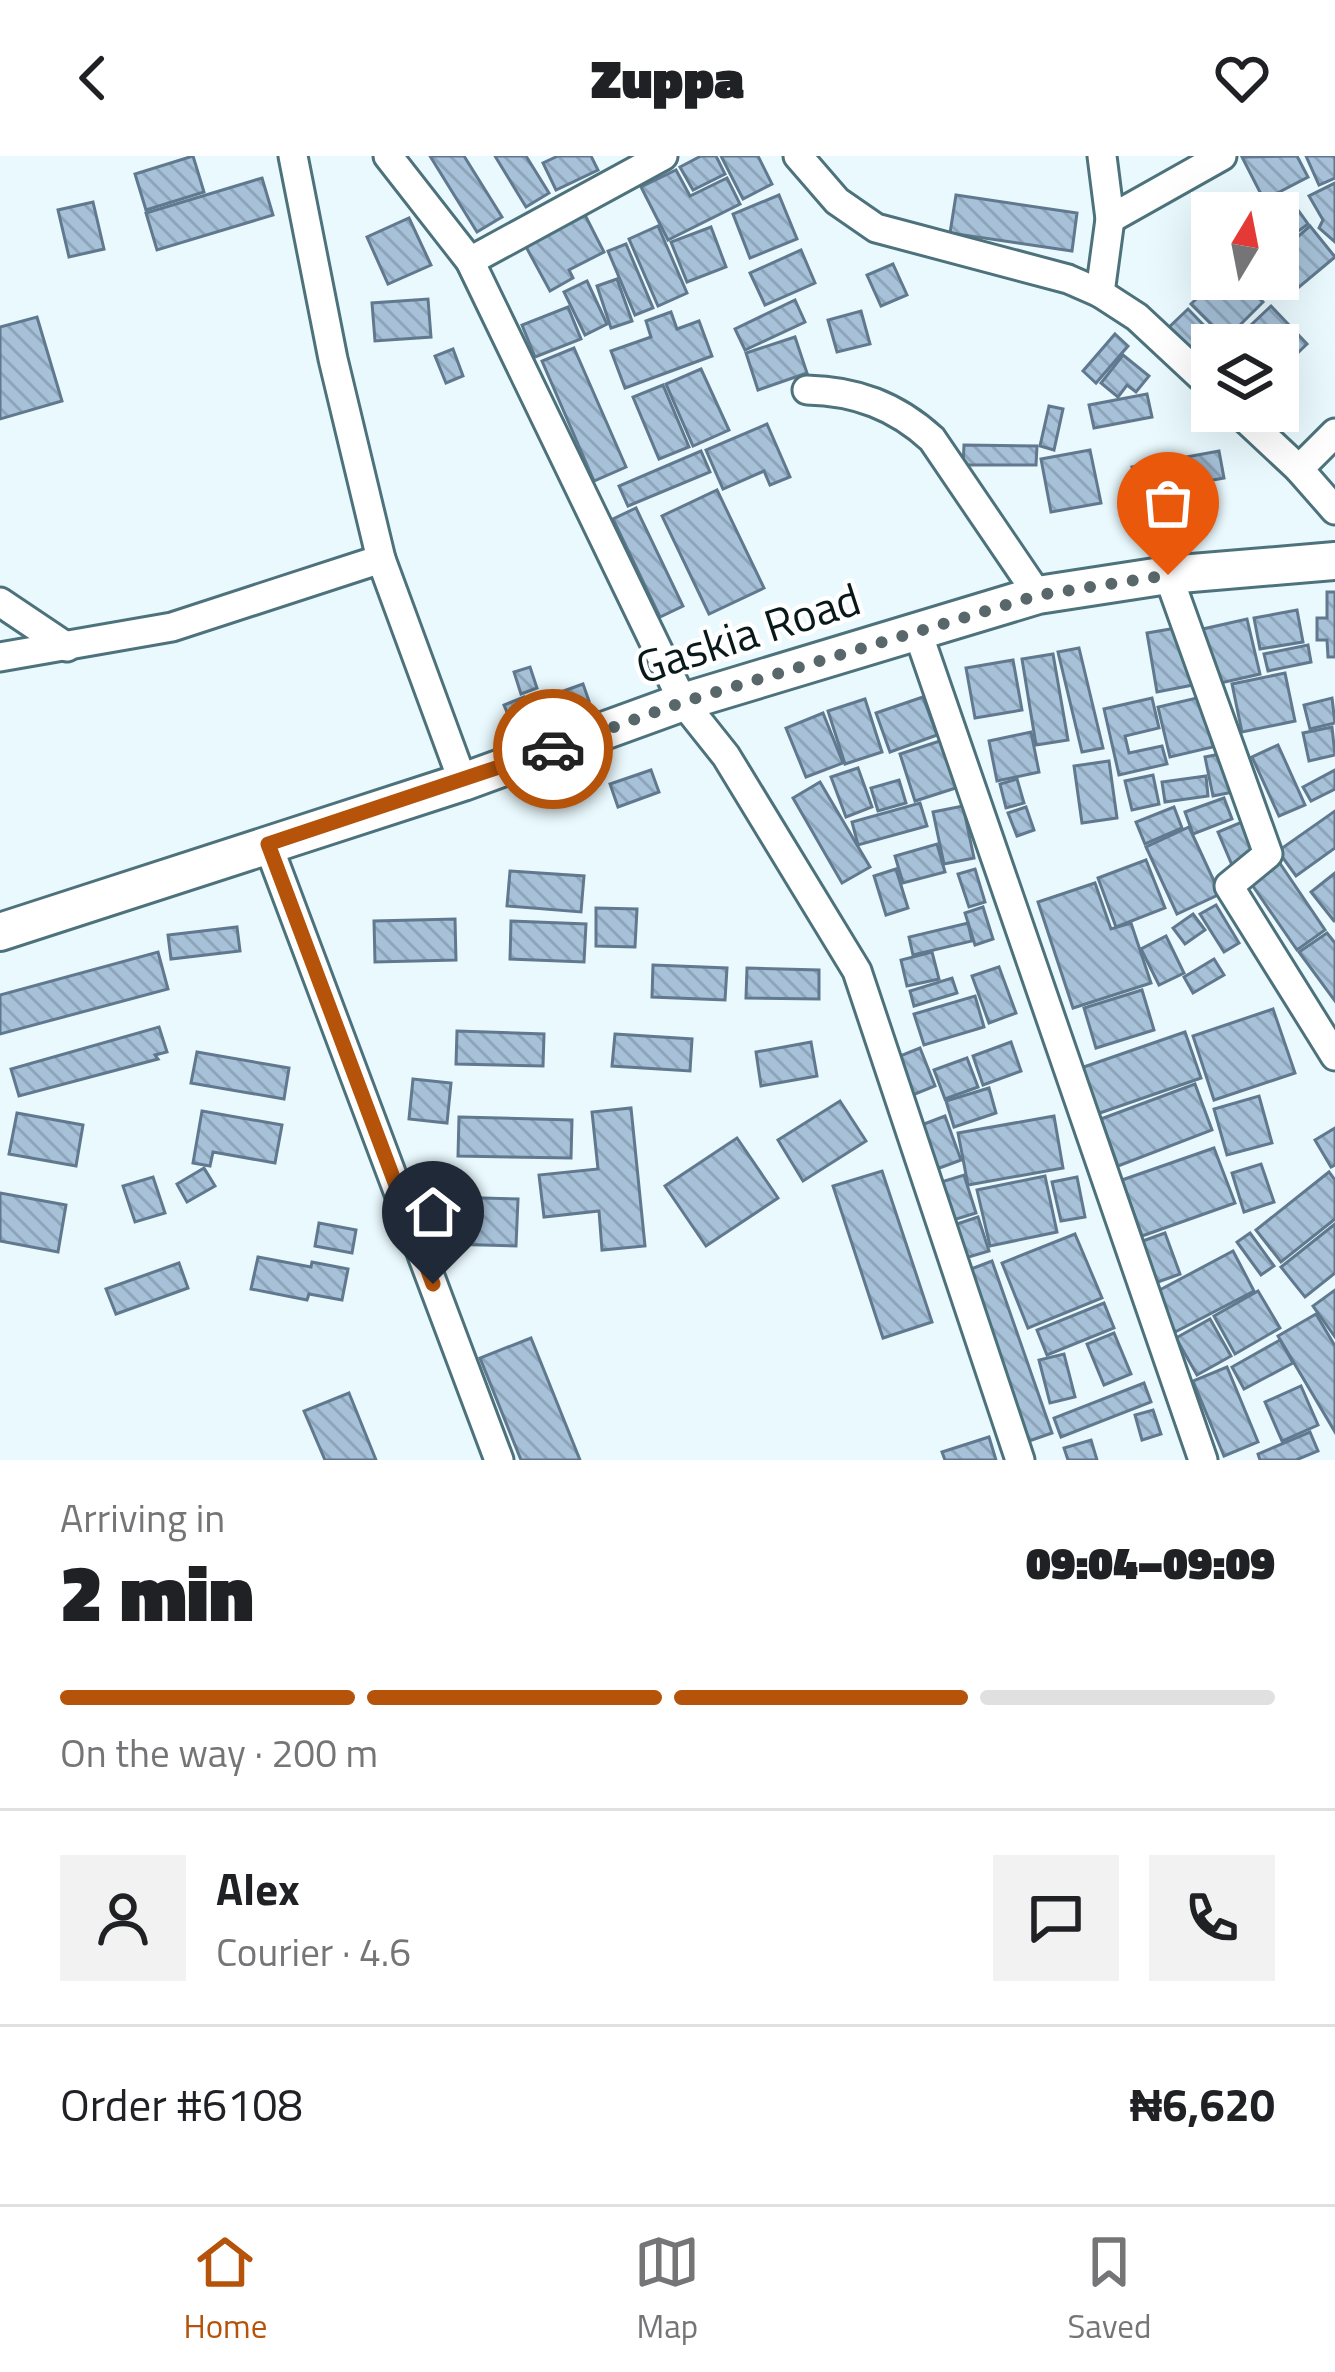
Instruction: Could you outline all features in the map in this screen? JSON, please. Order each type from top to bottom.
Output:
[{"type":"main road","name":"Gaskia Road","points":[[0,932],[463,782],[683,702],[1039,595],[1168,575],[1335,561]]},
{"type":"street","points":[[292,156],[333,359],[381,559],[463,782]]},
{"type":"street","points":[[388,156],[470,261],[683,702],[726,756],[857,971],[1020,1460]]},
{"type":"street","points":[[470,261],[663,156]]},
{"type":"street","points":[[798,156],[837,201],[876,228],[1069,279],[1137,317],[1191,367]]},
{"type":"street","points":[[1100,293],[1110,219],[1102,156]]},
{"type":"street","points":[[1110,219],[1222,156]]},
{"type":"street","points":[[807,390],[842,391],[909,418],[932,439],[1039,595]]},
{"type":"street","points":[[1260,432],[1335,510]]},
{"type":"street","points":[[1299,469],[1335,433]]},
{"type":"street","points":[[0,657],[172,627],[381,559]]},
{"type":"street","points":[[1168,575],[1268,854],[1229,886],[1335,1056]]},
{"type":"street","points":[[0,602],[67,647]]},
{"type":"street","points":[[916,630],[1203,1460]]},
{"type":"street","points":[[268,844],[499,1460]]},
{"type":"building","points":[[193,156],[204,192],[146,210],[135,174]]},
{"type":"building","points":[[430,156],[464,156],[502,217],[477,232]]},
{"type":"building","points":[[495,156],[526,156],[549,193],[526,207]]},
{"type":"building","points":[[558,156],[591,156],[598,170],[556,190],[543,163]]},
{"type":"building","points":[[701,156],[716,156],[725,174],[693,190],[680,167]]},
{"type":"building","points":[[721,156],[758,156],[772,184],[743,199]]},
{"type":"building","points":[[1297,156],[1308,177],[1279,192],[1260,192],[1242,157]]},
{"type":"building","points":[[1306,156],[1335,156],[1335,178],[1319,185]]},
{"type":"building","points":[[676,170],[690,196],[727,178],[740,204],[668,240],[641,187]]},
{"type":"building","points":[[262,178],[273,215],[157,250],[146,213]]},
{"type":"building","points":[[1335,183],[1335,242],[1319,228],[1323,220],[1309,196]]},
{"type":"building","points":[[779,195],[797,239],[750,258],[733,214]]},
{"type":"building","points":[[956,195],[1077,213],[1072,251],[950,233]]},
{"type":"building","points":[[93,202],[104,249],[69,257],[58,210]]},
{"type":"building","points":[[585,215],[604,252],[569,270],[573,278],[550,291],[525,245]]},
{"type":"building","points":[[409,218],[431,265],[388,284],[367,237]]},
{"type":"building","points":[[658,226],[687,293],[658,306],[629,239]]},
{"type":"building","points":[[1310,226],[1335,257],[1299,287],[1299,236]]},
{"type":"building","points":[[711,227],[726,267],[687,282],[671,242]]},
{"type":"building","points":[[626,244],[653,308],[635,315],[608,251]]},
{"type":"building","points":[[801,250],[815,283],[765,305],[750,273]]},
{"type":"building","points":[[893,264],[907,295],[881,306],[867,275]]},
{"type":"building","points":[[617,279],[632,321],[611,328],[597,286]]},
{"type":"building","points":[[587,281],[607,324],[585,335],[564,292]]},
{"type":"building","points":[[428,299],[431,337],[375,341],[372,303]]},
{"type":"building","points":[[795,300],[805,322],[745,350],[735,329]]},
{"type":"building","points":[[1195,300],[1263,302],[1241,324],[1211,324],[1191,304]]},
{"type":"building","points":[[1271,306],[1288,324],[1252,324]]},
{"type":"building","points":[[568,307],[581,339],[535,357],[522,325]]},
{"type":"building","points":[[1188,309],[1203,324],[1191,324],[1191,358],[1165,331]]},
{"type":"building","points":[[861,311],[870,344],[837,352],[828,320]]},
{"type":"building","points":[[671,312],[677,329],[699,321],[712,356],[625,388],[611,351],[651,337],[646,321]]},
{"type":"building","points":[[37,317],[62,401],[0,419],[0,327]]},
{"type":"building","points":[[1115,334],[1128,346],[1096,383],[1083,371]]},
{"type":"building","points":[[795,337],[807,373],[758,390],[746,353]]},
{"type":"building","points":[[574,348],[626,467],[594,481],[542,361]]},
{"type":"building","points":[[453,349],[463,376],[446,383],[435,356]]},
{"type":"building","points":[[1123,355],[1149,376],[1136,392],[1127,385],[1118,397],[1101,383]]},
{"type":"building","points":[[701,369],[729,430],[693,446],[666,384]]},
{"type":"building","points":[[663,385],[689,447],[659,459],[633,397]]},
{"type":"building","points":[[1147,394],[1152,417],[1094,428],[1089,405]]},
{"type":"building","points":[[1049,406],[1063,409],[1054,450],[1040,446]]},
{"type":"building","points":[[767,424],[790,477],[770,485],[764,471],[723,489],[706,450]]},
{"type":"building","points":[[964,445],[1037,446],[1036,465],[963,465]]},
{"type":"building","points":[[1090,450],[1101,503],[1051,512],[1041,459]]},
{"type":"building","points":[[701,451],[710,472],[628,506],[619,486]]},
{"type":"building","points":[[1219,451],[1224,478],[1137,494],[1132,467]]},
{"type":"building","points":[[717,490],[764,588],[709,614],[662,516]]},
{"type":"building","points":[[636,508],[683,606],[660,617],[613,519]]},
{"type":"building","points":[[1327,592],[1335,592],[1335,657],[1328,657],[1327,640],[1317,640],[1317,618],[1327,618]]},
{"type":"building","points":[[1297,610],[1303,642],[1260,649],[1254,618]]},
{"type":"building","points":[[1247,619],[1260,674],[1216,684],[1203,629]]},
{"type":"building","points":[[1182,627],[1193,685],[1157,692],[1147,633]]},
{"type":"building","points":[[1308,645],[1311,662],[1268,671],[1264,654]]},
{"type":"building","points":[[1079,648],[1103,748],[1082,752],[1058,652]]},
{"type":"building","points":[[1053,654],[1068,740],[1036,745],[1022,659]]},
{"type":"building","points":[[1013,660],[1022,710],[975,718],[966,668]]},
{"type":"building","points":[[530,667],[537,688],[521,694],[514,672]]},
{"type":"building","points":[[1285,673],[1295,721],[1242,732],[1232,684]]},
{"type":"building","points":[[583,684],[589,701],[554,714],[547,697]]},
{"type":"building","points":[[524,697],[533,721],[514,729],[504,705]]},
{"type":"building","points":[[923,697],[937,735],[890,752],[876,713]]},
{"type":"building","points":[[1201,697],[1213,747],[1170,757],[1158,707]]},
{"type":"building","points":[[1152,698],[1159,728],[1125,736],[1129,753],[1162,746],[1167,764],[1119,775],[1104,709]]},
{"type":"building","points":[[1332,698],[1335,723],[1310,729],[1304,705]]},
{"type":"building","points":[[865,699],[882,752],[845,764],[828,711]]},
{"type":"building","points":[[823,713],[843,763],[806,777],[786,728]]},
{"type":"building","points":[[1332,727],[1335,755],[1309,761],[1303,733]]},
{"type":"building","points":[[1031,732],[1039,772],[997,781],[989,741]]},
{"type":"building","points":[[946,739],[962,786],[915,801],[900,754]]},
{"type":"building","points":[[1278,745],[1305,805],[1279,816],[1252,757]]},
{"type":"building","points":[[1230,752],[1238,791],[1213,796],[1205,757]]},
{"type":"building","points":[[1109,761],[1117,818],[1082,823],[1074,766]]},
{"type":"building","points":[[858,768],[872,807],[846,817],[831,777]]},
{"type":"building","points":[[651,770],[659,792],[618,807],[610,784]]},
{"type":"building","points":[[1335,770],[1335,789],[1311,801],[1303,787]]},
{"type":"building","points":[[1153,775],[1159,804],[1132,810],[1125,781]]},
{"type":"building","points":[[1206,776],[1208,796],[1165,802],[1162,782]]},
{"type":"building","points":[[1017,779],[1024,803],[1006,808],[1000,784]]},
{"type":"building","points":[[899,780],[906,803],[878,811],[871,788]]},
{"type":"building","points":[[820,782],[870,867],[842,883],[793,798]]},
{"type":"building","points":[[1224,798],[1232,819],[1193,834],[1185,812]]},
{"type":"building","points":[[920,803],[927,826],[858,845],[852,822]]},
{"type":"building","points":[[963,806],[974,858],[944,864],[933,812]]},
{"type":"building","points":[[1026,807],[1034,830],[1017,836],[1008,813]]},
{"type":"building","points":[[1174,807],[1182,828],[1145,844],[1136,822]]},
{"type":"building","points":[[1335,811],[1335,848],[1296,876],[1278,851]]},
{"type":"building","points":[[1242,822],[1256,855],[1232,865],[1218,832]]},
{"type":"building","points":[[1189,827],[1220,894],[1177,914],[1146,847]]},
{"type":"building","points":[[937,844],[945,872],[903,883],[895,856]]},
{"type":"building","points":[[1277,859],[1325,930],[1297,950],[1248,879]]},
{"type":"building","points":[[1146,860],[1165,908],[1116,927],[1098,878]]},
{"type":"building","points":[[896,869],[908,908],[886,915],[874,876]]},
{"type":"building","points":[[975,869],[985,902],[969,907],[958,874]]},
{"type":"building","points":[[510,871],[584,876],[581,912],[507,906]]},
{"type":"building","points":[[1335,873],[1335,921],[1334,921],[1311,892]]},
{"type":"building","points":[[1095,883],[1111,929],[1131,923],[1151,983],[1073,1008],[1038,902]]},
{"type":"building","points":[[1216,905],[1239,943],[1224,952],[1200,914]]},
{"type":"building","points":[[983,907],[993,939],[975,945],[965,913]]},
{"type":"building","points":[[596,908],[637,909],[635,947],[596,946]]},
{"type":"building","points":[[1193,914],[1205,930],[1185,944],[1173,928]]},
{"type":"building","points":[[455,919],[456,960],[375,962],[374,921]]},
{"type":"building","points":[[511,921],[586,924],[584,962],[510,959]]},
{"type":"building","points":[[968,923],[972,941],[913,955],[909,937]]},
{"type":"building","points":[[237,927],[240,951],[171,959],[168,935]]},
{"type":"building","points":[[1327,933],[1335,943],[1335,1001],[1299,952]]},
{"type":"building","points":[[1166,936],[1184,973],[1159,985],[1141,949]]},
{"type":"building","points":[[158,952],[168,989],[0,1034],[0,995]]},
{"type":"building","points":[[932,952],[939,979],[907,986],[901,960]]},
{"type":"building","points":[[1214,959],[1224,975],[1193,993],[1184,977]]},
{"type":"building","points":[[653,965],[727,968],[725,1000],[652,997]]},
{"type":"building","points":[[999,967],[1016,1013],[989,1023],[972,976]]},
{"type":"building","points":[[747,968],[819,970],[819,999],[746,998]]},
{"type":"building","points":[[952,978],[957,993],[914,1006],[910,991]]},
{"type":"building","points":[[1142,990],[1154,1030],[1096,1048],[1084,1008]]},
{"type":"building","points":[[975,996],[984,1027],[924,1045],[914,1014]]},
{"type":"building","points":[[1273,1009],[1295,1073],[1214,1100],[1193,1036]]},
{"type":"building","points":[[159,1027],[167,1052],[155,1055],[158,1059],[19,1096],[11,1069]]},
{"type":"building","points":[[457,1031],[544,1034],[543,1066],[456,1064]]},
{"type":"building","points":[[1185,1032],[1201,1078],[1094,1115],[1078,1069]]},
{"type":"building","points":[[615,1034],[692,1039],[690,1071],[612,1066]]},
{"type":"building","points":[[811,1042],[817,1076],[761,1086],[756,1052]]},
{"type":"building","points":[[1011,1042],[1021,1071],[983,1085],[973,1056]]},
{"type":"building","points":[[920,1048],[935,1086],[910,1096],[895,1058]]},
{"type":"building","points":[[197,1052],[289,1068],[284,1099],[191,1083]]},
{"type":"building","points":[[967,1058],[978,1087],[945,1099],[934,1070]]},
{"type":"building","points":[[413,1079],[451,1083],[447,1123],[409,1119]]},
{"type":"building","points":[[1195,1084],[1212,1130],[1118,1166],[1101,1119]]},
{"type":"building","points":[[989,1088],[996,1113],[954,1127],[946,1101]]},
{"type":"building","points":[[1259,1096],[1272,1143],[1227,1155],[1214,1109]]},
{"type":"building","points":[[840,1101],[866,1141],[803,1181],[778,1140]]},
{"type":"building","points":[[631,1108],[645,1246],[602,1250],[599,1211],[544,1217],[539,1175],[598,1169],[592,1112]]},
{"type":"building","points":[[202,1111],[282,1125],[275,1163],[213,1152],[210,1166],[193,1163]]},
{"type":"building","points":[[17,1113],[83,1125],[76,1166],[9,1154]]},
{"type":"building","points":[[945,1116],[961,1160],[934,1170],[919,1126]]},
{"type":"building","points":[[1054,1116],[1063,1168],[968,1185],[958,1133]]},
{"type":"building","points":[[459,1117],[572,1120],[571,1158],[458,1156]]},
{"type":"building","points":[[1335,1128],[1335,1165],[1331,1167],[1315,1140]]},
{"type":"building","points":[[737,1138],[778,1198],[706,1246],[665,1186]]},
{"type":"building","points":[[1214,1148],[1235,1203],[1142,1236],[1122,1180]]},
{"type":"building","points":[[1261,1164],[1274,1202],[1244,1212],[1232,1173]]},
{"type":"building","points":[[204,1168],[215,1186],[187,1202],[177,1184]]},
{"type":"building","points":[[882,1171],[932,1322],[883,1338],[833,1186]]},
{"type":"building","points":[[1329,1172],[1335,1180],[1335,1219],[1281,1262],[1256,1230]]},
{"type":"building","points":[[964,1175],[976,1213],[950,1221],[938,1183]]},
{"type":"building","points":[[1045,1176],[1057,1232],[990,1246],[977,1190]]},
{"type":"building","points":[[153,1177],[165,1213],[135,1222],[123,1186]]},
{"type":"building","points":[[1077,1177],[1085,1217],[1061,1221],[1052,1182]]},
{"type":"building","points":[[0,1193],[66,1205],[58,1252],[0,1241]]},
{"type":"building","points":[[447,1197],[518,1199],[516,1246],[447,1244]]},
{"type":"building","points":[[978,1217],[989,1251],[962,1259],[951,1226]]},
{"type":"building","points":[[319,1223],[356,1230],[352,1253],[315,1246]]},
{"type":"building","points":[[1335,1224],[1335,1273],[1305,1297],[1281,1267]]},
{"type":"building","points":[[1165,1233],[1180,1274],[1155,1283],[1140,1242]]},
{"type":"building","points":[[1250,1233],[1274,1266],[1261,1275],[1237,1242]]},
{"type":"building","points":[[1075,1234],[1102,1298],[1028,1328],[1002,1263]]},
{"type":"building","points":[[1233,1251],[1254,1291],[1175,1332],[1154,1293]]},
{"type":"building","points":[[258,1257],[348,1269],[342,1300],[309,1294],[307,1300],[251,1289]]},
{"type":"building","points":[[992,1261],[1052,1433],[1026,1442],[966,1271]]},
{"type":"building","points":[[179,1263],[188,1288],[116,1314],[106,1289]]},
{"type":"building","points":[[1335,1290],[1335,1337],[1313,1306]]},
{"type":"building","points":[[1258,1291],[1280,1328],[1235,1354],[1214,1316]]},
{"type":"building","points":[[1104,1303],[1114,1328],[1047,1355],[1037,1330]]},
{"type":"building","points":[[1316,1314],[1335,1346],[1335,1432],[1278,1336]]},
{"type":"building","points":[[1210,1319],[1231,1356],[1197,1375],[1176,1338]]},
{"type":"building","points":[[1114,1333],[1131,1374],[1104,1385],[1087,1344]]},
{"type":"building","points":[[531,1338],[580,1460],[521,1460],[480,1358]]},
{"type":"building","points":[[1280,1340],[1293,1363],[1244,1389],[1232,1367]]},
{"type":"building","points":[[1064,1354],[1075,1397],[1050,1403],[1039,1360]]},
{"type":"building","points":[[1227,1367],[1258,1442],[1224,1456],[1193,1381]]},
{"type":"building","points":[[1144,1383],[1151,1402],[1061,1437],[1054,1418]]},
{"type":"building","points":[[1301,1386],[1318,1425],[1282,1441],[1265,1402]]},
{"type":"building","points":[[349,1393],[376,1460],[325,1460],[304,1411]]},
{"type":"building","points":[[1153,1410],[1161,1434],[1142,1440],[1135,1415]]},
{"type":"building","points":[[1310,1432],[1318,1451],[1296,1460],[1260,1460],[1258,1454]]},
{"type":"building","points":[[989,1437],[996,1460],[945,1460],[942,1452]]},
{"type":"building","points":[[1091,1440],[1097,1460],[1068,1460],[1064,1448]]},
{"type":"way so far","points":[[553,749],[683,702],[1039,595],[1168,575]]},
{"type":"route","points":[[433,1284],[268,844],[553,749]]}]
